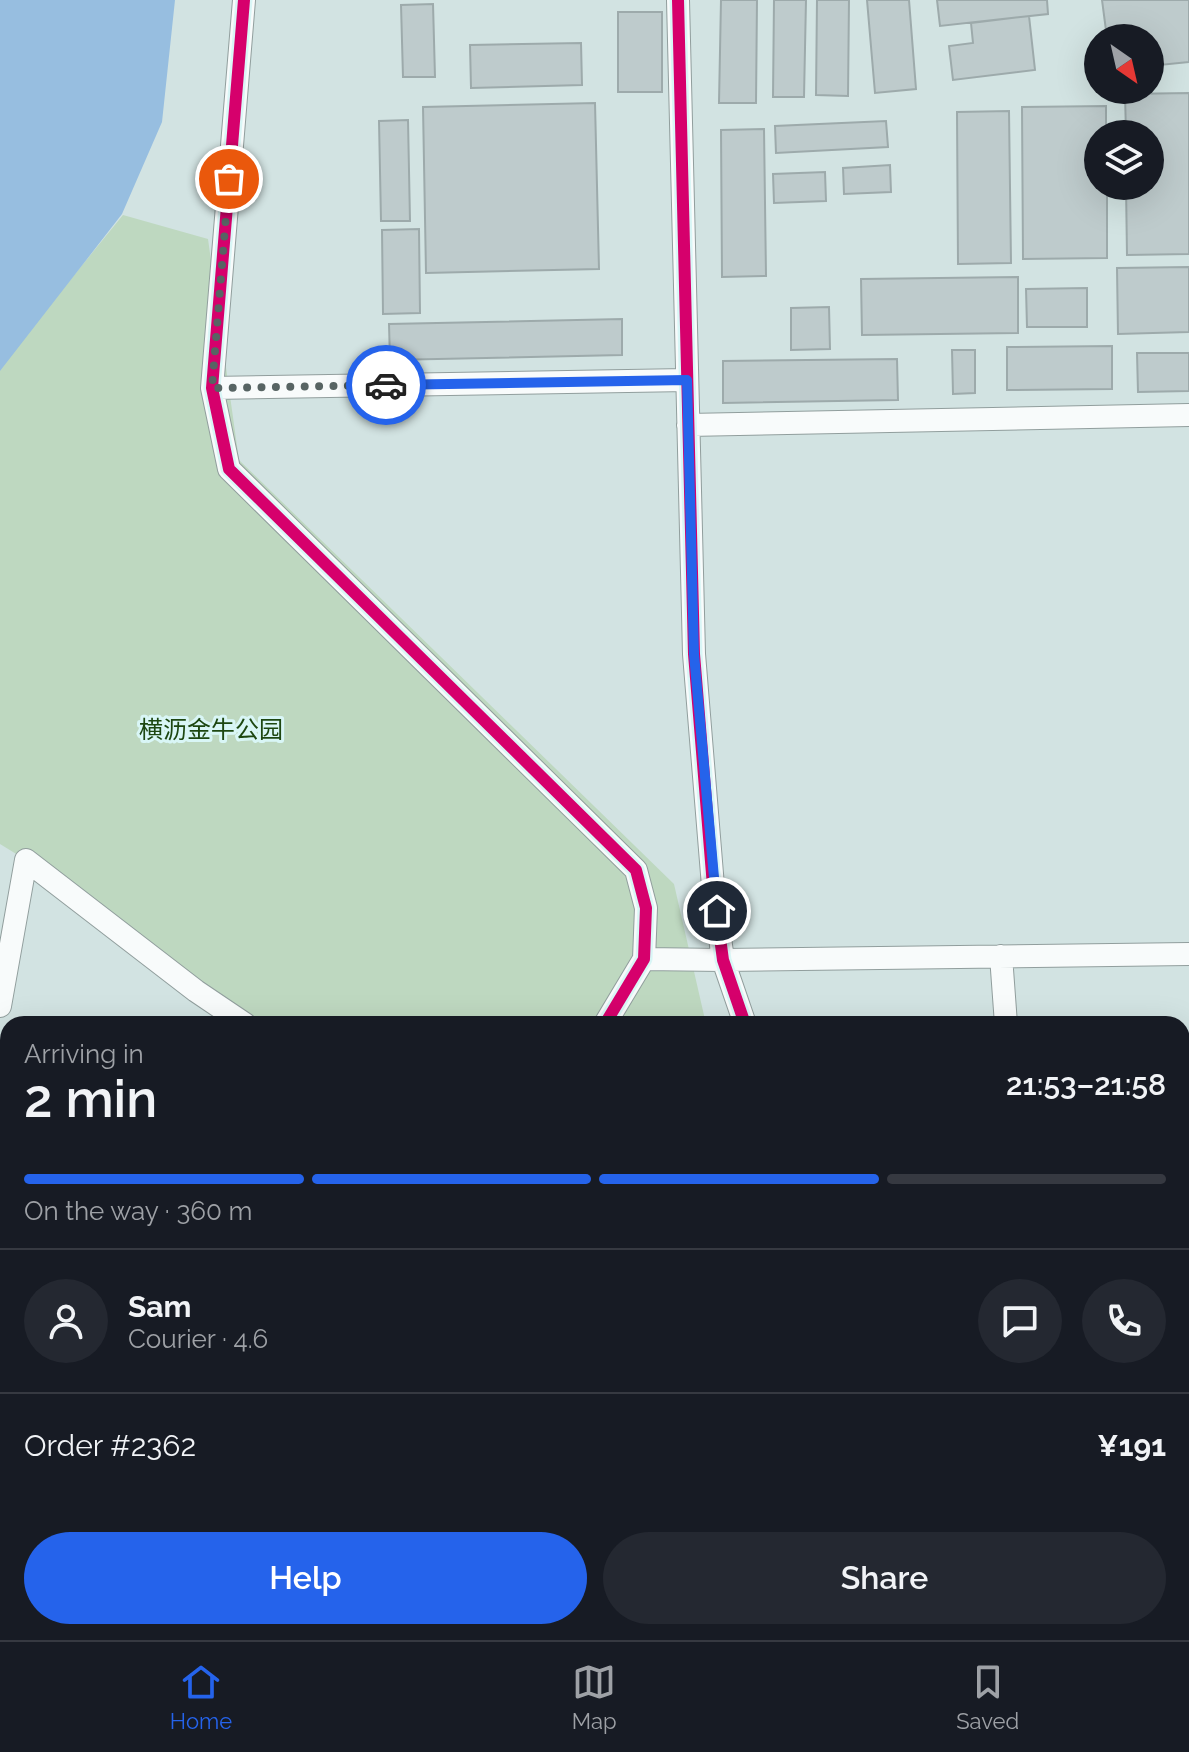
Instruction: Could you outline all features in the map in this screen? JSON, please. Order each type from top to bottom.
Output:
[{"type":"street","points":[[244,0],[212,388],[229,469],[636,870],[646,908],[644,959],[610,1016]]},
{"type":"street","points":[[678,0],[694,654],[713,886],[723,960],[737,1016]]},
{"type":"street","points":[[212,388],[687,380]]},
{"type":"street","points":[[688,425],[1189,415]]},
{"type":"street","points":[[0,1006],[26,860],[233,1016]]},
{"type":"street","points":[[644,959],[1189,954]]},
{"type":"street","points":[[1001,956],[1005,1016]]},
{"type":"green space","name":"横沥金牛公园","points":[[123,215],[208,239],[239,460],[674,884],[704,1016],[234,1016],[26,860],[0,844],[0,366]]},
{"type":"water","points":[[0,0],[175,0],[162,122],[122,214],[0,371]]},
{"type":"building","points":[[721,0],[757,0],[756,103],[719,103]]},
{"type":"building","points":[[774,0],[806,0],[804,97],[773,97]]},
{"type":"building","points":[[817,0],[849,0],[848,96],[816,95]]},
{"type":"building","points":[[867,0],[909,0],[916,89],[875,93]]},
{"type":"building","points":[[937,0],[1047,0],[1048,14],[940,26]]},
{"type":"building","points":[[1102,0],[1189,0],[1189,62],[1164,65],[1164,24],[1105,24]]},
{"type":"building","points":[[433,4],[435,77],[403,77],[401,5]]},
{"type":"building","points":[[618,12],[662,12],[662,92],[618,92]]},
{"type":"building","points":[[1029,16],[1035,70],[953,80],[949,46],[973,43],[971,23]]},
{"type":"building","points":[[581,43],[582,85],[471,88],[470,45]]},
{"type":"building","points":[[1164,93],[1189,93],[1189,254],[1127,255],[1126,200],[1164,200],[1164,120],[1126,120],[1125,104],[1164,104]]},
{"type":"building","points":[[595,103],[599,269],[426,273],[423,107]]},
{"type":"building","points":[[1106,106],[1106,120],[1084,120],[1084,200],[1107,200],[1107,258],[1023,259],[1022,107]]},
{"type":"building","points":[[1009,111],[1011,263],[958,264],[957,112]]},
{"type":"building","points":[[408,120],[410,221],[381,221],[379,121]]},
{"type":"building","points":[[886,121],[888,147],[776,153],[775,126]]},
{"type":"building","points":[[764,129],[766,276],[722,277],[721,130]]},
{"type":"building","points":[[890,165],[891,192],[844,194],[843,168]]},
{"type":"building","points":[[825,172],[826,201],[774,203],[773,174]]},
{"type":"building","points":[[419,229],[420,313],[383,314],[382,230]]},
{"type":"building","points":[[1189,267],[1189,332],[1118,334],[1117,268]]},
{"type":"building","points":[[1018,277],[1018,333],[862,335],[861,279]]},
{"type":"building","points":[[1087,288],[1087,327],[1027,327],[1026,289]]},
{"type":"building","points":[[829,307],[830,349],[791,350],[791,308]]},
{"type":"building","points":[[622,319],[622,355],[390,360],[389,324]]},
{"type":"building","points":[[1112,346],[1112,389],[1007,390],[1007,347]]},
{"type":"building","points":[[952,350],[975,350],[975,393],[953,394]]},
{"type":"building","points":[[1137,353],[1189,353],[1189,391],[1138,392]]},
{"type":"building","points":[[897,359],[898,400],[723,403],[723,361]]},
{"type":"cycle path","points":[[244,0],[212,388],[229,469],[636,870],[646,908],[644,959],[610,1016]]},
{"type":"cycle path","points":[[678,0],[694,654],[713,886],[723,960],[742,1016]]},
{"type":"way so far","points":[[229,179],[212,388],[386,385]]},
{"type":"route","points":[[386,385],[687,380],[694,654],[717,911]]}]
